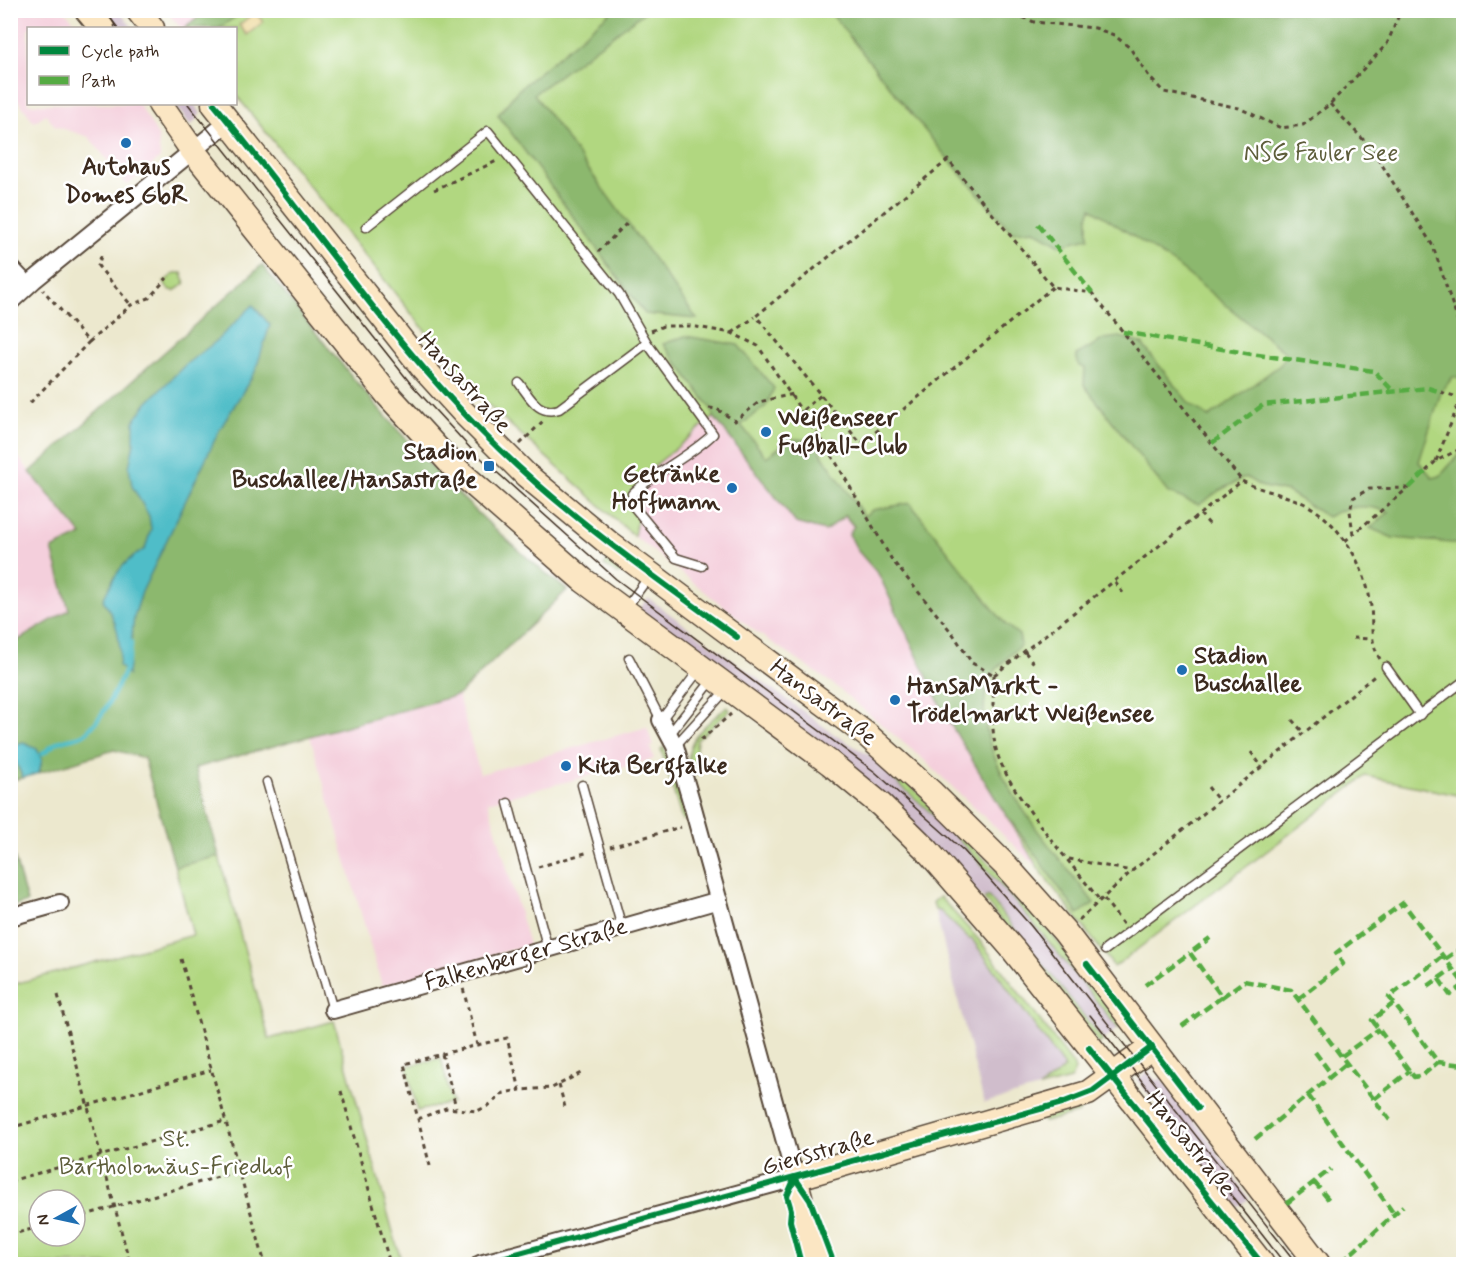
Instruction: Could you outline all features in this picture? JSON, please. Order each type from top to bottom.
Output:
[{"type":"main road","points":[[87,10],[101,27]]},
{"type":"main road","points":[[138,10],[151,27]]},
{"type":"main road","name":"Hansastraße","points":[[161,105],[193,151],[388,395],[441,453],[536,541],[720,685],[830,763],[881,805],[921,845],[1012,948],[1262,1264]]},
{"type":"main road","name":"Hansastraße","points":[[221,113],[398,336],[464,413],[564,508],[867,735],[932,793],[1007,867],[1064,931],[1318,1264]]},
{"type":"main road","name":"Giersstraße","points":[[795,1178],[1062,1103],[1093,1091],[1152,1047]]},
{"type":"main road","points":[[795,1178],[818,1264]]},
{"type":"street","points":[[10,302],[31,282],[193,151],[221,113]]},
{"type":"street","points":[[10,267],[31,282]]},
{"type":"street","points":[[661,720],[672,741],[719,900],[795,1178]]},
{"type":"street","name":"Falkenberger Straße","points":[[333,1010],[719,900]]},
{"type":"street","points":[[10,916],[60,903]]},
{"type":"street","name":"Giersstraße","points":[[480,1264],[795,1178]]},
{"type":"lane","points":[[366,227],[488,131],[619,294],[645,339],[713,434],[664,472],[646,481],[632,494],[634,507],[676,558],[702,566]]},
{"type":"lane","points":[[519,383],[540,409],[549,412],[559,409],[645,339]]},
{"type":"lane","points":[[624,611],[650,574]]},
{"type":"lane","points":[[629,658],[661,720],[720,685]]},
{"type":"lane","points":[[1386,667],[1420,715]]},
{"type":"lane","points":[[1105,950],[1464,681]]},
{"type":"lane","points":[[672,741],[720,685]]},
{"type":"lane","points":[[672,741],[720,685]]},
{"type":"lane","points":[[267,782],[333,1010]]},
{"type":"lane","points":[[582,785],[622,928]]},
{"type":"lane","points":[[508,803],[548,949]]},
{"type":"path","points":[[1006,10],[1034,22],[1095,28],[1114,35],[1130,48],[1150,78],[1164,92],[1239,108],[1281,128],[1303,125],[1330,104],[1387,44],[1401,10]]},
{"type":"path","points":[[1330,104],[1372,149],[1433,246],[1464,340]]},
{"type":"path","points":[[423,195],[465,173],[509,157]]},
{"type":"path","points":[[732,333],[948,160],[1053,287],[1092,293],[1242,481],[1304,504],[1321,516],[1345,541],[1364,571],[1371,602],[1371,639],[1386,667],[1132,871],[1080,920]]},
{"type":"path","points":[[591,259],[627,223]]},
{"type":"path","points":[[100,256],[98,266],[131,305]]},
{"type":"path","points":[[30,403],[89,342],[131,305],[148,298],[167,278]]},
{"type":"path","points":[[31,282],[89,342]]},
{"type":"path","points":[[756,316],[861,444],[1053,287]]},
{"type":"path","points":[[645,339],[663,326],[690,326],[732,333],[758,346],[803,410],[892,561],[952,634],[972,663],[994,675]]},
{"type":"path","points":[[1436,461],[1462,398],[1464,382]]},
{"type":"path","points":[[1441,392],[1462,398]]},
{"type":"path","points":[[695,407],[717,409],[735,420],[759,402],[793,394]]},
{"type":"path","points":[[803,410],[821,395]]},
{"type":"path","points":[[516,448],[549,412]]},
{"type":"path","points":[[1426,471],[1436,461],[1464,447]]},
{"type":"path","points":[[994,675],[1242,481]]},
{"type":"path","points":[[1345,541],[1409,488],[1369,489],[1353,498],[1350,511],[1353,534]]},
{"type":"path","points":[[1200,514],[1212,527]]},
{"type":"path","points":[[1114,582],[1125,596]]},
{"type":"path","points":[[1353,638],[1371,639]]},
{"type":"path","points":[[1025,652],[1036,666]]},
{"type":"path","points":[[994,675],[992,724],[997,752],[1009,781],[1069,859],[1120,919]]},
{"type":"path","points":[[700,740],[720,685]]},
{"type":"path","points":[[1292,720],[1304,733]]},
{"type":"path","points":[[1251,752],[1262,767]]},
{"type":"path","points":[[1208,787],[1219,801]]},
{"type":"path","points":[[1069,859],[1132,871]]},
{"type":"path","points":[[181,959],[265,1264]]},
{"type":"path","points":[[462,983],[477,1045]]},
{"type":"path","points":[[58,995],[130,1264]]},
{"type":"path","points":[[430,1166],[404,1064],[507,1038],[520,1090]]},
{"type":"path","points":[[442,1054],[456,1107]]},
{"type":"path","points":[[10,1128],[211,1070]]},
{"type":"path","points":[[418,1119],[456,1107],[477,1111],[504,1094],[520,1090],[543,1090],[559,1085],[581,1073]]},
{"type":"path","points":[[559,1085],[566,1111]]},
{"type":"path","points":[[341,1091],[390,1264]]},
{"type":"path","points":[[10,1181],[225,1121]]},
{"type":"path","points":[[87,1215],[239,1171]]},
{"type":"path","points":[[10,1235],[27,1230]]},
{"type":"path","points":[[10,1240],[17,1264]]},
{"type":"shaded area","points":[[11,10],[65,11],[79,27],[27,27],[27,105],[139,105],[158,136],[160,158],[127,185],[89,137],[55,126],[46,114],[34,122],[11,91]]},
{"type":"shaded area","points":[[97,11],[119,11],[132,27],[111,27]]},
{"type":"shaded area","points":[[166,11],[208,11],[186,27],[180,27]]},
{"type":"shaded area","points":[[171,105],[195,105],[201,113],[191,126],[178,109]]},
{"type":"shaded area","points":[[714,417],[845,515],[864,539],[945,715],[1039,869],[923,759],[833,684],[755,631],[634,536],[646,473]]},
{"type":"shaded area","points":[[10,447],[82,535],[52,550],[69,610],[11,645]]},
{"type":"shaded area","points":[[648,598],[834,734],[898,773],[893,779],[948,828],[1011,895],[1118,1028],[1103,1040],[988,896],[984,899],[638,611]]},
{"type":"shaded area","points":[[458,695],[480,774],[647,727],[653,746],[650,747],[654,759],[488,802],[529,945],[382,986],[310,736]]},
{"type":"shaded area","points":[[935,910],[940,911],[969,939],[972,939],[1066,1069],[1039,1088],[984,1103]]},
{"type":"shaded area","points":[[1148,1071],[1156,1081],[1161,1078],[1210,1141],[1249,1199],[1238,1207],[1137,1080]]},
{"type":"green space","name":"NSG Fauler See","points":[[208,10],[1463,11],[1464,339],[1454,377],[1464,378],[1463,790],[1457,795],[1366,776],[1114,967],[1039,869],[945,715],[864,539],[845,516],[825,531],[796,523],[714,417],[646,473],[634,536],[476,394],[237,96],[237,27],[186,27]]},
{"type":"green space","points":[[208,10],[244,10],[220,27],[186,27]]},
{"type":"green space","points":[[613,10],[646,11],[534,94],[697,319],[645,314],[498,115],[517,91]]},
{"type":"green space","name":"NSG Fauler See","points":[[829,11],[1463,11],[1463,378],[1453,377],[1441,392],[1419,462],[1433,478],[1440,476],[1463,450],[1463,544],[1393,538],[1370,528],[1389,512],[1357,507],[1327,517],[1288,492],[1260,486],[1246,477],[1220,490],[1199,505],[1168,493],[1084,385],[1085,368],[1079,366],[1076,355],[1104,339],[1120,337],[1142,344],[1189,403],[1209,417],[1280,365],[1287,354],[1176,265],[1091,208],[1088,217],[1088,238],[1060,245],[1034,230],[1012,232],[943,153]]},
{"type":"green space","points":[[262,265],[333,354],[404,437],[481,516],[567,590],[458,695],[195,768],[219,856],[175,867],[144,758],[114,750],[39,773],[42,760],[11,747],[10,645],[69,610],[52,549],[82,535],[30,472]]},
{"type":"green space","points":[[175,273],[182,273],[185,284],[174,291],[168,289],[164,282]]},
{"type":"green space","points":[[685,336],[738,345],[774,388],[766,406],[741,425],[766,457],[791,439],[812,440],[864,516],[872,510],[910,503],[1005,624],[1019,635],[1021,645],[1000,665],[990,679],[984,707],[988,737],[999,768],[1016,798],[1036,828],[1094,903],[1078,914],[1000,806],[945,715],[879,575],[858,551],[849,534],[854,526],[845,515],[825,531],[796,523],[714,417],[711,408],[663,344]]},
{"type":"green space","points":[[611,556],[629,571],[617,574],[604,565]]},
{"type":"green space","points":[[727,707],[730,710],[697,740],[695,757],[699,774],[691,774],[689,752],[692,743],[703,728]]},
{"type":"green space","points":[[664,747],[687,819],[682,820],[661,749]]},
{"type":"green space","points":[[11,757],[14,758],[23,778],[11,780]]},
{"type":"green space","points":[[898,773],[1021,896],[1123,1024],[1118,1028],[1039,930],[984,867],[955,836],[893,779]]},
{"type":"green space","points":[[10,842],[27,902],[11,907],[10,907]]},
{"type":"green space","name":"St. Bartholomäus-Friedhof","points":[[219,856],[269,1039],[334,1021],[402,1264],[11,1264],[11,985],[193,935],[175,867]]},
{"type":"green space","points":[[988,896],[1103,1040],[1099,1044],[984,899]]},
{"type":"green space","points":[[940,897],[980,941],[1073,1064],[1075,1070],[1070,1080],[1039,1088],[1065,1068],[972,939],[969,939],[940,911],[935,910],[933,902]]},
{"type":"green space","points":[[441,1058],[452,1103],[417,1111],[407,1066]]},
{"type":"green space","points":[[1084,1105],[1078,1113],[1044,1122],[1042,1117]]},
{"type":"sand","points":[[255,12],[263,22],[247,35],[239,25]]},
{"type":"water","points":[[253,305],[270,325],[255,372],[220,429],[142,592],[134,617],[128,675],[119,666],[120,648],[117,631],[103,600],[120,570],[130,559],[145,549],[151,529],[149,516],[132,486],[129,467],[134,443],[134,421],[147,403],[186,364],[214,343]]},
{"type":"water","points":[[22,742],[37,749],[42,760],[39,773],[23,778],[14,758],[10,757],[11,747]]},
{"type":"waterway","points":[[42,754],[58,742],[84,734],[100,717],[122,678],[131,642]]},
{"type":"tram line","points":[[104,10],[117,27]]},
{"type":"tram line","points":[[189,105],[411,384],[472,450],[616,579],[875,772],[964,851],[1031,926],[1297,1264]]},
{"type":"tram line","points":[[1090,1015],[1285,1264]]},
{"type":"marked path","points":[[1038,224],[1092,293]]},
{"type":"marked path","points":[[1123,332],[1251,354],[1374,371],[1393,391]]},
{"type":"marked path","points":[[1212,443],[1263,405],[1428,388],[1441,392]]},
{"type":"marked path","points":[[1409,488],[1426,471]]},
{"type":"marked path","points":[[1298,999],[1343,964],[1336,953],[1403,903],[1464,984]]},
{"type":"marked path","points":[[1182,1026],[1222,997],[1190,953],[1210,938]]},
{"type":"marked path","points":[[1445,959],[1464,946]]},
{"type":"marked path","points":[[1145,985],[1190,953]]},
{"type":"marked path","points":[[1443,956],[1389,997],[1438,1062],[1464,1065]]},
{"type":"marked path","points":[[1428,986],[1452,969]]},
{"type":"marked path","points":[[1439,979],[1450,995],[1464,985]]},
{"type":"marked path","points":[[1222,997],[1244,981],[1291,990],[1392,1123]]},
{"type":"marked path","points":[[1394,1003],[1372,1020],[1414,1077],[1423,1075],[1438,1062]]},
{"type":"marked path","points":[[1342,1056],[1379,1029]]},
{"type":"marked path","points":[[1315,1052],[1332,1075]]},
{"type":"marked path","points":[[1255,1139],[1347,1063]]},
{"type":"marked path","points":[[1374,1099],[1410,1071]]},
{"type":"marked path","points":[[1308,1095],[1394,1214]]},
{"type":"marked path","points":[[1287,1203],[1331,1169]]},
{"type":"marked path","points":[[1314,1182],[1329,1200]]},
{"type":"marked path","points":[[1342,1262],[1403,1206]]},
{"type":"cycle path","points":[[215,105],[378,313],[483,433],[512,462],[574,515],[737,637]]},
{"type":"cycle path","points":[[1087,964],[1198,1108]]},
{"type":"cycle path","points":[[480,1264],[1062,1103],[1093,1091],[1152,1047]]},
{"type":"cycle path","points":[[1089,1048],[1262,1264]]},
{"type":"cycle path","points":[[795,1178],[810,1200],[834,1264]]},
{"type":"cycle path","points":[[795,1178],[787,1196],[791,1210],[790,1221],[801,1264]]},
{"type":"place","name":"Autohaus Domes GbR","points":[[126,143]]},
{"type":"place","name":"Weißenseer Fußball-Club","points":[[766,432]]},
{"type":"place","name":"Stadion Buschallee/Hansastraße","points":[[489,466]]},
{"type":"place","name":"Getränke Hoffmann","points":[[732,488]]},
{"type":"place","name":"Stadion Buschallee","points":[[1182,670]]},
{"type":"place","name":"HansaMarkt - Trödelmarkt Weißensee","points":[[895,700]]},
{"type":"place","name":"Kita Bergfalke","points":[[566,766]]}]
